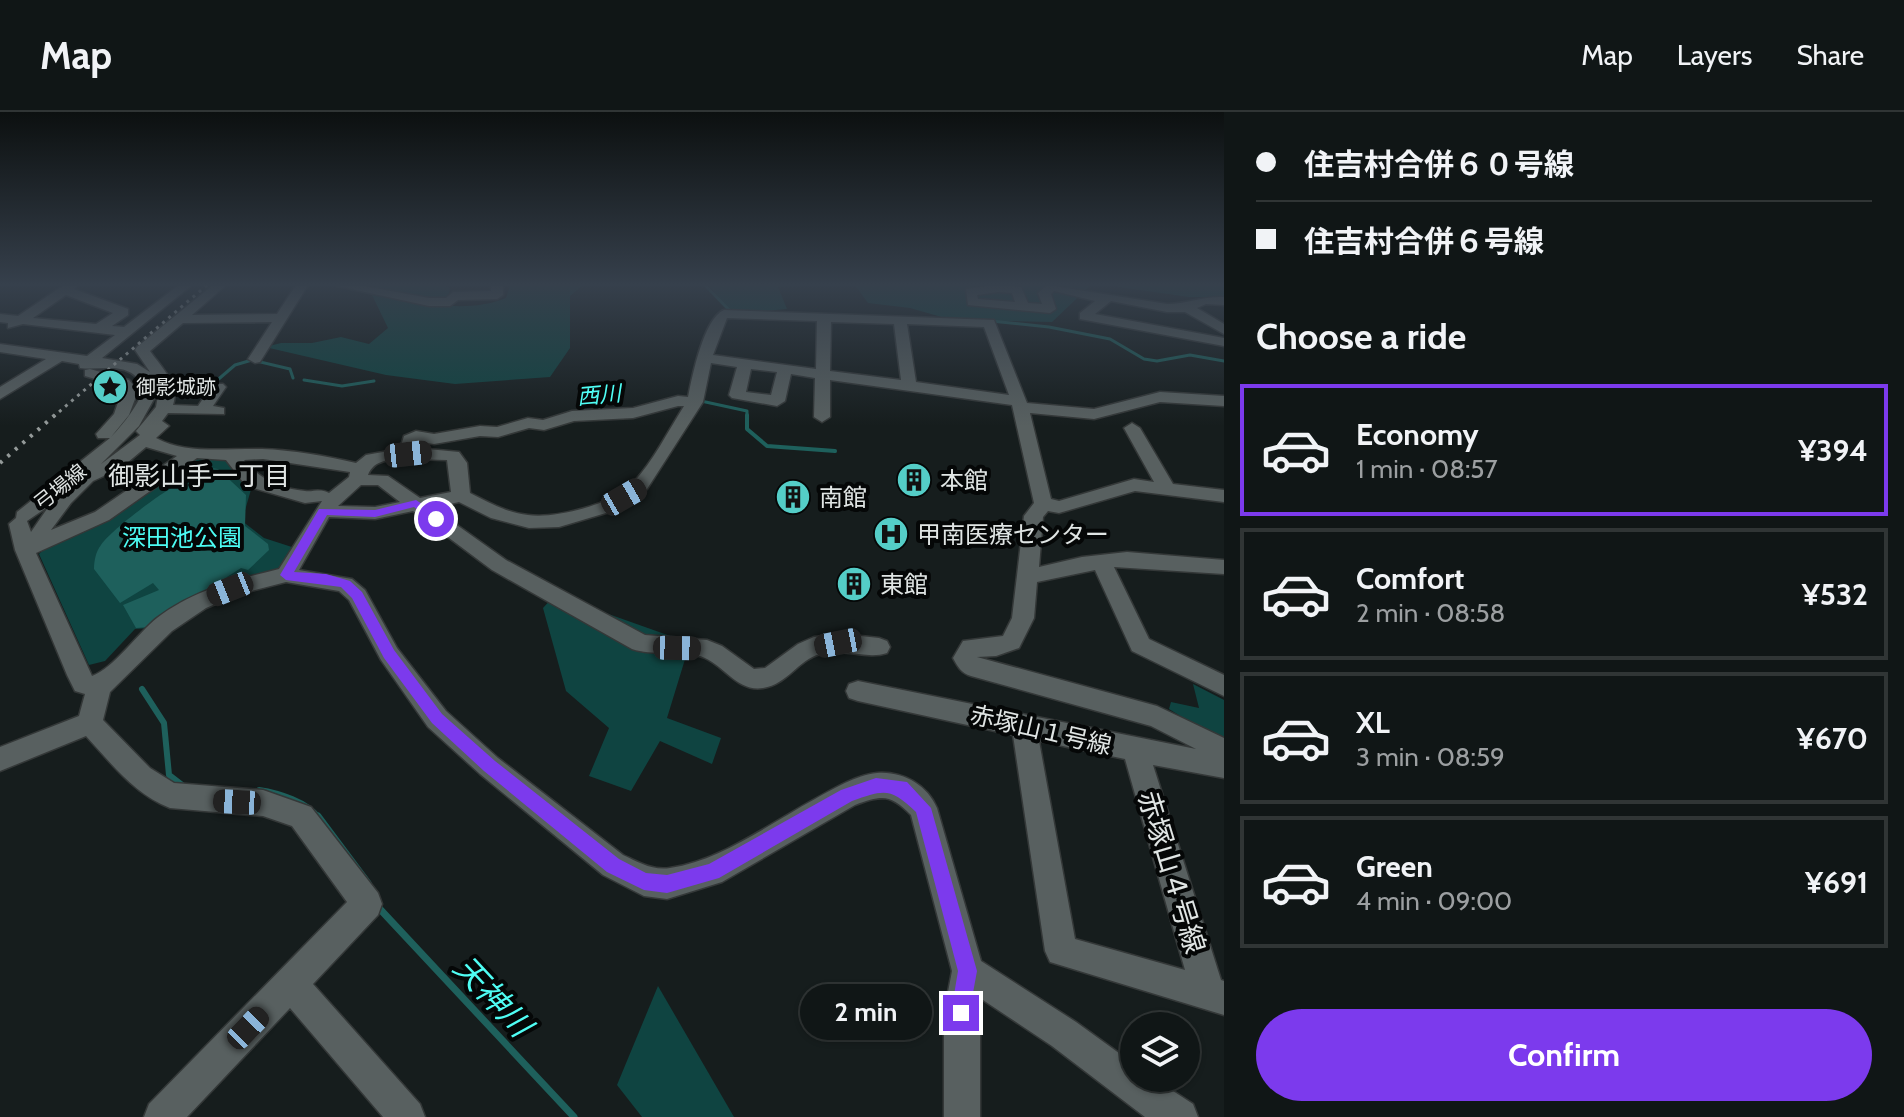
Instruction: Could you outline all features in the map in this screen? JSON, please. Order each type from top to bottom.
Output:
[{"type":"street","points":[[77,370],[129,332]]},
{"type":"street","points":[[117,438],[139,435],[158,417],[166,404],[167,382],[142,350],[164,332]]},
{"type":"street","points":[[255,359],[270,332]]},
{"type":"street","points":[[232,456],[252,482],[322,503],[375,513],[461,496],[498,514],[529,522],[559,521],[609,506],[638,489],[695,402],[714,332]]},
{"type":"street","points":[[822,417],[824,332]]},
{"type":"street","points":[[901,332],[909,387]]},
{"type":"street","points":[[992,332],[1019,404],[1044,504]]},
{"type":"street","points":[[1170,332],[1224,342]]},
{"type":"street","name":"弓場線","points":[[0,348],[124,383],[130,391],[128,402],[100,438],[36,496],[14,521]]},
{"type":"street","name":"弓場線","points":[[0,357],[92,361],[132,367],[147,377],[152,389],[142,414],[117,438],[14,521]]},
{"type":"street","points":[[705,358],[1094,414],[1160,397],[1224,401]]},
{"type":"street","points":[[2,391],[52,361]]},
{"type":"street","points":[[745,364],[737,395],[777,401],[785,369]]},
{"type":"street","points":[[173,410],[210,411],[218,387]]},
{"type":"street","points":[[50,538],[40,532],[64,499],[97,472],[142,444],[173,410],[178,392],[168,392]]},
{"type":"street","points":[[408,454],[410,440],[416,436],[434,439],[480,431],[498,432],[528,423],[544,425],[572,416],[633,413],[678,401],[695,402]]},
{"type":"street","points":[[1132,428],[1166,487]]},
{"type":"street","points":[[142,444],[191,454],[263,454],[389,483],[499,565],[612,624],[640,643],[659,648],[707,649],[743,674],[757,679],[774,676],[809,649],[838,643],[879,647]]},
{"type":"street","points":[[286,575],[322,503],[338,494],[366,462],[434,452],[453,456],[458,463],[461,496]]},
{"type":"street","points":[[25,550],[102,516],[191,454]]},
{"type":"street","points":[[1044,504],[1059,507],[1134,485],[1224,496]]},
{"type":"street","points":[[1044,504],[1034,516],[1023,618],[1011,642],[996,647],[971,647],[965,658],[971,667],[1157,717],[1224,751]]},
{"type":"street","name":"弓場線","points":[[14,521],[79,675],[84,684],[99,687]]},
{"type":"street","points":[[1027,577],[1101,561],[1127,559],[1224,567]]},
{"type":"street","points":[[1101,561],[1140,645],[1224,686]]},
{"type":"street","points":[[90,723],[99,687],[164,625],[198,602],[230,589],[286,575],[345,584],[357,595],[389,654],[437,719],[489,766],[613,865],[644,881],[667,884],[712,872],[847,795],[876,785],[901,787],[923,808],[968,971],[961,1013],[962,1117]]},
{"type":"street","name":"赤塚山１号線","points":[[858,691],[1136,751],[1224,766]]},
{"type":"street","points":[[0,759],[90,723]]},
{"type":"street","points":[[90,723],[141,777],[170,795],[263,803],[301,816],[367,904],[162,1117]]},
{"type":"street","points":[[1024,725],[1061,951],[1216,996]]},
{"type":"street","name":"赤塚山４号線","points":[[1136,751],[1216,996]]},
{"type":"street","points":[[968,971],[1064,1034],[1167,1111],[1180,1117]]},
{"type":"street","points":[[291,984],[407,1117]]},
{"type":"green space","points":[[383,332],[570,332],[570,348],[550,377],[455,384],[386,375],[265,347],[341,337],[369,344]]},
{"type":"green space","name":"深田池公園","points":[[197,456],[228,459],[252,486],[242,521],[264,538],[295,548],[280,568],[236,579],[200,594],[150,628],[135,629],[105,661],[89,665],[39,554],[55,539]]},
{"type":"green space","points":[[555,595],[690,643],[667,718],[721,738],[712,764],[660,741],[631,791],[589,776],[609,728],[566,691],[543,608]]},
{"type":"green space","points":[[1193,684],[1224,700],[1224,743],[1169,709],[1171,702],[1199,708]]},
{"type":"green space","points":[[658,986],[734,1117],[642,1117],[617,1085]]},
{"type":"shaded area","points":[[210,468],[218,469],[246,495],[245,526],[268,544],[269,550],[248,570],[241,568],[149,627],[136,628],[123,605],[159,590],[153,583],[120,603],[94,569],[98,550],[121,525],[152,501],[185,479]]},
{"type":"waterway","points":[[1074,332],[1110,339],[1144,359],[1157,361],[1190,355],[1224,361]]},
{"type":"waterway","name":"西川","points":[[175,389],[214,383],[235,365],[252,360],[290,369],[293,378]]},
{"type":"waterway","name":"西川","points":[[304,380],[342,386],[374,381]]},
{"type":"waterway","name":"西川","points":[[701,401],[747,411],[747,429],[767,446],[835,451]]},
{"type":"waterway","points":[[142,689],[164,723],[169,775],[182,785]]},
{"type":"waterway","points":[[259,790],[292,799],[319,818]]},
{"type":"waterway","points":[[318,816],[368,883]]},
{"type":"waterway","name":"天神川","points":[[378,907],[574,1117]]},
{"type":"railway","points":[[53,417],[152,332]]},
{"type":"railway","points":[[0,463],[55,415]]},
{"type":"place","name":"御影城跡","points":[[110,387]]},
{"type":"place","name":"本館","points":[[914,480]]},
{"type":"place","name":"南館","points":[[793,497]]},
{"type":"place","name":"甲南医療センター","points":[[891,534]]},
{"type":"place","name":"東館","points":[[854,584]]},
{"type":"district","name":"御影山手一丁目","points":[[199,476]]},
{"type":"route","points":[[436,519],[416,503],[375,513],[323,511],[286,575],[345,584],[357,595],[389,654],[437,719],[489,766],[613,865],[644,881],[667,884],[712,872],[847,795],[876,785],[901,787],[923,808],[968,971],[961,1013]]}]
